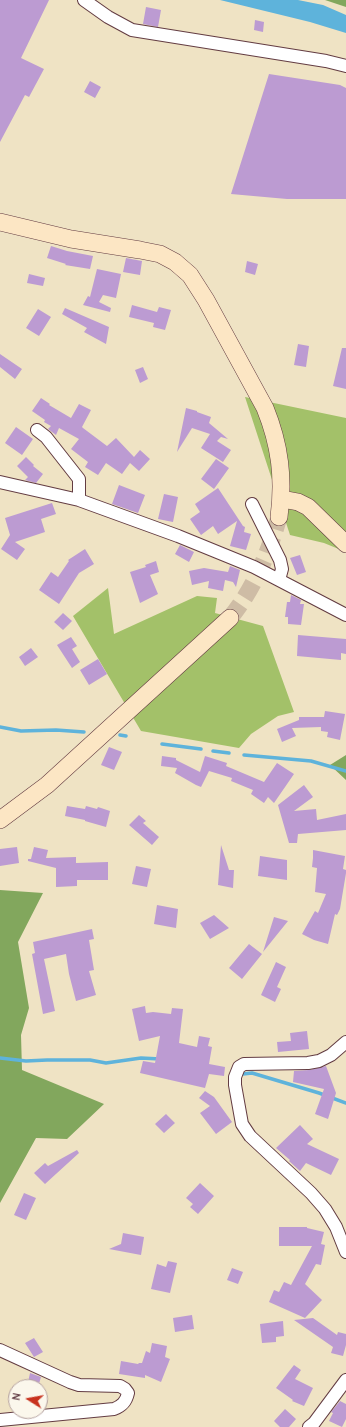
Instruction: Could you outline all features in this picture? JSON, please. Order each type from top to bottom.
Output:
[{"type":"main road","points":[[0,222],[71,239],[140,250],[165,257],[175,262],[190,274],[206,300],[265,408],[271,423],[280,461],[282,481],[280,517]]},
{"type":"main road","points":[[282,499],[298,502],[308,507],[346,544]]},
{"type":"main road","points":[[0,820],[46,785],[230,618]]},
{"type":"street","points":[[84,0],[108,17],[132,30],[326,61],[346,66]]},
{"type":"street","points":[[37,430],[46,437],[79,479],[80,500]]},
{"type":"street","points":[[0,482],[80,500],[238,560],[346,615]]},
{"type":"street","points":[[252,504],[280,560],[282,569],[279,580]]},
{"type":"street","points":[[346,1042],[319,1061],[308,1063],[244,1064],[239,1068],[235,1077],[242,1124],[250,1136],[311,1193],[325,1210],[336,1227],[346,1252]]},
{"type":"street","points":[[0,1350],[70,1382],[79,1384],[120,1386],[128,1393],[124,1403],[120,1407],[114,1409],[0,1420]]},
{"type":"street","points":[[309,1427],[314,1423],[346,1380]]},
{"type":"green space","points":[[325,0],[346,0],[346,7]]},
{"type":"green space","points":[[245,397],[346,418],[346,552],[324,543],[290,535]]},
{"type":"green space","points":[[108,588],[114,634],[197,596],[217,598],[215,613],[263,626],[294,712],[278,716],[251,734],[239,748],[141,731],[73,616]]},
{"type":"green space","points":[[346,755],[346,780],[330,765]]},
{"type":"green space","points":[[0,890],[43,893],[18,942],[29,1008],[21,1035],[22,1070],[104,1104],[67,1139],[36,1138],[0,1203]]},
{"type":"water","points":[[220,0],[298,0],[323,5],[346,15],[346,33],[310,22]]},
{"type":"building","points":[[0,0],[49,0],[21,58],[44,69],[29,97],[25,95],[0,142]]},
{"type":"building","points":[[146,7],[161,10],[158,27],[143,24]]},
{"type":"building","points":[[255,20],[264,22],[263,32],[254,30]]},
{"type":"building","points":[[269,74],[340,85],[346,88],[346,199],[287,199],[231,194]]},
{"type":"building","points":[[90,81],[101,87],[95,98],[84,92]]},
{"type":"building","points":[[51,246],[93,256],[90,269],[65,265],[66,264],[47,258]]},
{"type":"building","points":[[126,258],[142,261],[140,275],[123,272]]},
{"type":"building","points":[[247,261],[258,264],[255,275],[245,272]]},
{"type":"building","points":[[97,269],[121,274],[116,298],[103,295],[99,302],[111,308],[110,312],[83,305],[88,296],[90,297]]},
{"type":"building","points":[[29,274],[45,278],[43,286],[27,283]]},
{"type":"building","points":[[132,305],[157,312],[159,307],[171,310],[165,330],[153,327],[154,323],[129,317]]},
{"type":"building","points":[[65,308],[109,327],[106,344],[84,332],[87,328],[62,314]]},
{"type":"building","points":[[38,309],[51,317],[39,336],[26,328]]},
{"type":"building","points":[[298,344],[309,346],[306,367],[294,365]]},
{"type":"building","points":[[342,348],[346,348],[346,389],[333,386]]},
{"type":"building","points":[[0,354],[22,369],[15,379],[0,367]]},
{"type":"building","points":[[143,367],[148,379],[140,383],[135,370]]},
{"type":"building","points":[[41,398],[50,404],[49,405],[71,418],[79,404],[91,410],[82,427],[83,428],[107,446],[116,438],[134,457],[140,450],[150,459],[139,471],[130,463],[122,474],[106,463],[98,475],[85,467],[88,462],[71,449],[79,439],[59,428],[56,435],[48,429],[51,426],[44,422],[45,420],[32,411]]},
{"type":"building","points":[[186,408],[211,417],[209,423],[228,439],[221,437],[217,441],[231,450],[223,462],[201,448],[210,434],[192,428],[177,452]]},
{"type":"building","points":[[16,427],[33,439],[22,455],[5,443]]},
{"type":"building","points":[[26,457],[34,465],[33,466],[43,474],[36,483],[25,480],[28,477],[17,466]]},
{"type":"building","points":[[216,459],[229,468],[214,489],[201,479]]},
{"type":"building","points":[[119,485],[145,495],[138,513],[112,504]]},
{"type":"building","points":[[218,488],[245,527],[244,532],[251,534],[246,550],[230,546],[237,521],[218,534],[213,526],[201,535],[190,519],[200,512],[195,504]]},
{"type":"building","points":[[164,494],[178,497],[173,522],[158,519]]},
{"type":"building","points":[[52,503],[56,514],[41,519],[45,532],[15,542],[25,549],[17,560],[1,549],[10,535],[5,518]]},
{"type":"building","points":[[180,545],[194,552],[189,562],[175,554]]},
{"type":"building","points":[[85,549],[94,564],[79,573],[59,604],[39,590],[51,572],[58,577],[69,561],[68,560]]},
{"type":"building","points":[[300,555],[306,572],[297,575],[290,558]]},
{"type":"building","points":[[156,561],[159,572],[150,575],[158,594],[140,603],[130,572],[146,567],[145,565]]},
{"type":"building","points":[[230,566],[240,570],[236,587],[233,582],[225,580],[223,591],[208,588],[209,581],[192,585],[189,571],[204,568],[228,572]]},
{"type":"building","points":[[291,595],[301,600],[300,604],[304,604],[301,625],[288,624],[288,617],[285,617],[287,602],[290,602]]},
{"type":"building","points":[[63,613],[72,621],[63,630],[54,622]]},
{"type":"building","points":[[298,635],[346,639],[346,654],[341,653],[341,660],[297,656]]},
{"type":"building","points":[[71,637],[77,646],[72,649],[80,662],[72,668],[57,645]]},
{"type":"building","points":[[31,648],[38,657],[25,666],[19,657]]},
{"type":"building","points":[[98,659],[107,674],[89,685],[80,670]]},
{"type":"building","points":[[325,711],[345,714],[340,740],[327,737],[328,732],[321,731],[321,727],[292,728],[296,736],[282,742],[277,729],[299,720],[299,717],[324,717]]},
{"type":"building","points":[[109,747],[122,752],[114,770],[101,765]]},
{"type":"building","points":[[162,756],[176,758],[176,760],[200,772],[205,756],[227,763],[226,766],[264,782],[277,763],[294,774],[274,803],[268,797],[264,803],[251,794],[253,790],[231,781],[232,778],[209,771],[201,787],[196,785],[175,773],[177,768],[161,766]]},
{"type":"building","points":[[304,785],[313,797],[294,811],[316,809],[317,820],[346,814],[346,830],[298,834],[297,843],[289,843],[278,805]]},
{"type":"building","points":[[67,806],[85,809],[86,806],[97,809],[98,807],[110,811],[106,827],[85,820],[65,816]]},
{"type":"building","points":[[139,815],[146,821],[143,823],[159,837],[152,845],[129,825]]},
{"type":"building","points":[[221,845],[229,870],[234,870],[233,888],[218,885]]},
{"type":"building","points":[[17,847],[19,863],[0,866],[0,849]]},
{"type":"building","points":[[34,847],[48,850],[46,858],[76,857],[76,863],[108,862],[108,880],[77,880],[77,886],[56,887],[56,868],[28,861],[28,859],[31,859]]},
{"type":"building","points":[[313,850],[345,856],[343,869],[346,870],[346,873],[340,909],[337,915],[335,914],[328,944],[314,940],[302,934],[315,911],[318,913],[326,894],[315,892],[317,868],[312,867]]},
{"type":"building","points":[[260,856],[287,860],[287,880],[258,876]]},
{"type":"building","points":[[136,866],[151,869],[147,887],[132,884]]},
{"type":"building","points":[[157,905],[178,909],[176,928],[154,924]]},
{"type":"building","points":[[214,915],[229,928],[210,939],[200,923]]},
{"type":"building","points":[[274,917],[288,921],[263,952]]},
{"type":"building","points":[[92,929],[94,939],[89,940],[94,970],[89,971],[96,995],[76,1001],[69,974],[66,954],[44,959],[55,1011],[43,1014],[32,954],[35,953],[33,942]]},
{"type":"building","points":[[249,944],[262,954],[242,979],[229,968]]},
{"type":"building","points":[[276,962],[286,967],[277,987],[281,989],[275,1002],[261,995]]},
{"type":"building","points":[[145,1006],[146,1013],[153,1012],[171,1014],[172,1008],[183,1009],[179,1043],[197,1047],[199,1036],[210,1038],[208,1046],[212,1047],[209,1064],[225,1067],[224,1076],[209,1074],[205,1088],[140,1073],[143,1061],[155,1063],[160,1036],[139,1041],[132,1009]]},
{"type":"building","points":[[307,1031],[309,1049],[278,1052],[277,1042],[291,1041],[290,1033]]},
{"type":"building","points":[[326,1066],[336,1093],[328,1119],[315,1114],[324,1089],[293,1082],[294,1071],[309,1070]]},
{"type":"building","points":[[205,1091],[214,1097],[232,1122],[216,1134],[200,1113],[210,1106],[199,1098]]},
{"type":"building","points":[[166,1114],[175,1123],[164,1133],[155,1124]]},
{"type":"building","points":[[300,1125],[313,1139],[307,1144],[339,1159],[331,1175],[306,1163],[300,1171],[276,1148]]},
{"type":"building","points":[[77,1150],[79,1153],[45,1184],[34,1173],[45,1163],[48,1166]]},
{"type":"building","points":[[200,1183],[214,1196],[198,1214],[190,1207],[193,1204],[186,1198]]},
{"type":"building","points":[[24,1193],[36,1198],[26,1220],[14,1215]]},
{"type":"building","points":[[279,1227],[307,1227],[324,1232],[321,1244],[325,1245],[321,1265],[316,1264],[305,1284],[322,1300],[305,1318],[269,1302],[274,1290],[279,1292],[284,1282],[291,1285],[312,1246],[279,1246]]},
{"type":"building","points":[[123,1233],[144,1237],[141,1255],[109,1249],[121,1244]]},
{"type":"building","points":[[168,1261],[177,1263],[170,1293],[151,1289],[157,1264],[166,1267]]},
{"type":"building","points":[[232,1268],[243,1272],[238,1284],[227,1280]]},
{"type":"building","points":[[192,1315],[194,1329],[175,1332],[173,1318]]},
{"type":"building","points":[[313,1318],[337,1335],[338,1332],[346,1334],[346,1345],[343,1356],[331,1353],[333,1347],[294,1320]]},
{"type":"building","points":[[283,1321],[284,1336],[276,1337],[276,1342],[262,1343],[260,1324]]},
{"type":"building","points":[[34,1338],[43,1352],[34,1357],[25,1343]]},
{"type":"building","points":[[152,1343],[167,1346],[165,1357],[170,1359],[161,1382],[145,1375],[145,1378],[119,1374],[121,1361],[138,1364],[142,1363],[146,1351],[150,1353]]},
{"type":"building","points":[[294,1365],[301,1370],[295,1379],[313,1388],[304,1406],[292,1401],[293,1400],[276,1388]]},
{"type":"building","points":[[30,1373],[41,1377],[40,1379],[29,1379]]},
{"type":"building","points":[[340,1401],[346,1404],[346,1419],[342,1427],[329,1421],[333,1413],[331,1412]]},
{"type":"building","points":[[285,1409],[296,1419],[289,1427],[280,1427],[274,1421]]},
{"type":"waterway","points":[[0,727],[21,731],[56,730],[84,732]]},
{"type":"waterway","points":[[120,735],[126,736]]},
{"type":"waterway","points":[[162,744],[201,749]]},
{"type":"waterway","points":[[213,751],[229,753]]},
{"type":"waterway","points":[[244,755],[311,761],[346,771]]},
{"type":"waterway","points":[[0,1058],[26,1061],[90,1060],[106,1063],[141,1058],[160,1059]]},
{"type":"waterway","points":[[243,1074],[252,1073],[319,1093],[346,1103]]},
{"type":"tunnel","points":[[230,618],[239,607],[260,570],[279,517]]}]
